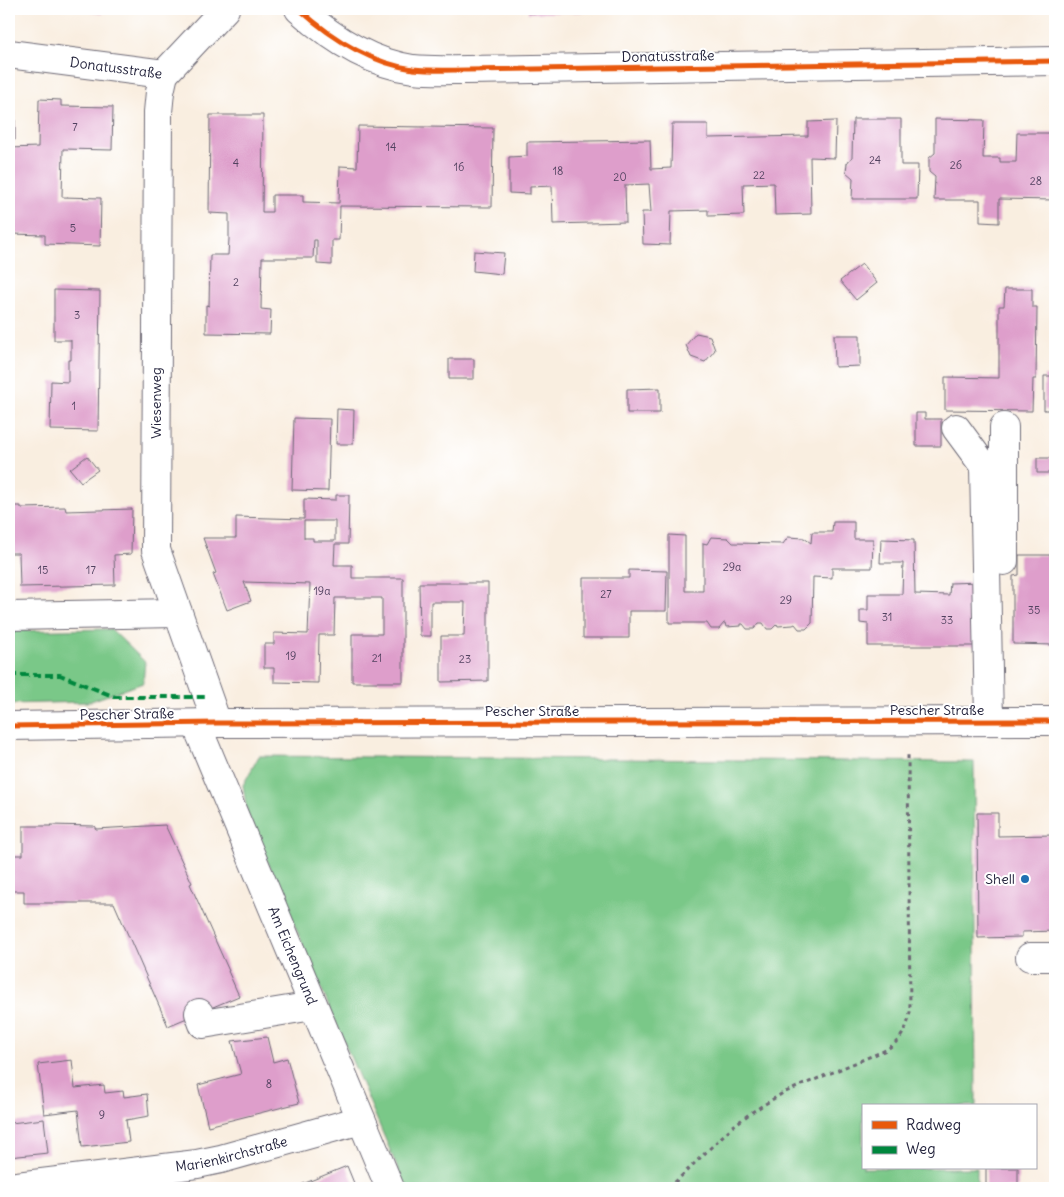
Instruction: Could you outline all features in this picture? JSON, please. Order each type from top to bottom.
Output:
[{"type":"street","name":"Donatusstraße","points":[[9,54],[164,74],[225,9]]},
{"type":"street","name":"Donatusstraße","points":[[298,9],[352,48],[384,61],[414,69],[467,70],[1055,61]]},
{"type":"street","name":"Wiesenweg","points":[[164,74],[158,112],[156,550],[178,613],[206,724]]},
{"type":"street","points":[[956,428],[984,466],[996,721]]},
{"type":"street","points":[[996,721],[1004,428]]},
{"type":"street","points":[[9,616],[178,613]]},
{"type":"street","name":"Pescher Straße","points":[[9,726],[1055,720]]},
{"type":"street","name":"Am Eichengrund","points":[[206,724],[313,1006],[390,1188]]},
{"type":"street","points":[[199,1013],[203,1024],[313,1006]]},
{"type":"street","name":"Marienkirchstraße","points":[[9,1187],[197,1164],[361,1120]]},
{"type":"path","points":[[670,1188],[732,1127],[746,1116],[783,1094],[886,1050],[894,1045],[906,1030],[910,1012],[907,721]]},
{"type":"green space","points":[[111,629],[145,662],[143,683],[88,702],[9,704],[9,631]]},
{"type":"green space","points":[[259,756],[974,762],[976,1104],[862,1104],[862,1170],[977,1170],[977,1188],[406,1188],[247,813],[243,785]]},
{"type":"building","points":[[72,9],[102,9],[102,14]]},
{"type":"building","points":[[528,9],[588,9],[588,12],[528,13]]},
{"type":"building","points":[[39,99],[61,100],[61,106],[113,107],[112,150],[63,149],[62,197],[101,198],[100,246],[45,244],[45,235],[12,234],[12,199],[9,198],[9,148],[38,147]]},
{"type":"building","points":[[9,106],[15,106],[15,140],[9,140]]},
{"type":"building","points":[[210,115],[263,115],[262,212],[272,212],[272,195],[303,195],[303,202],[339,203],[340,166],[357,167],[358,126],[493,128],[492,207],[340,206],[339,240],[332,240],[332,265],[317,264],[317,240],[314,240],[313,258],[262,258],[261,309],[271,310],[270,334],[206,333],[206,305],[209,306],[210,255],[228,255],[229,239],[229,214],[209,213]]},
{"type":"building","points":[[853,119],[901,119],[901,165],[918,165],[917,199],[852,199],[853,178],[846,172],[847,163],[852,157]]},
{"type":"building","points":[[935,119],[984,120],[983,158],[1000,158],[1000,162],[1016,162],[1017,133],[1055,133],[1055,200],[999,199],[999,223],[980,222],[980,200],[934,200],[935,177],[929,172],[929,158],[935,153]]},
{"type":"building","points":[[836,121],[835,158],[810,157],[811,214],[775,215],[774,183],[743,184],[744,215],[708,216],[708,210],[671,211],[670,245],[643,244],[642,212],[651,212],[649,184],[625,185],[626,222],[553,224],[552,186],[530,187],[530,194],[509,193],[509,157],[527,156],[527,142],[650,140],[651,169],[671,168],[672,124],[708,124],[708,138],[808,136],[808,122]]},
{"type":"building","points":[[474,251],[504,253],[502,274],[473,271]]},
{"type":"building","points":[[862,264],[877,283],[856,300],[840,281]]},
{"type":"building","points":[[1005,289],[1032,289],[1032,307],[1037,307],[1036,379],[1033,379],[1032,411],[945,410],[945,377],[999,378],[999,306],[1004,306]]},
{"type":"building","points":[[54,290],[100,291],[98,431],[50,430],[51,381],[68,382],[68,360],[71,360],[71,340],[54,340]]},
{"type":"building","points":[[696,333],[710,336],[715,350],[705,362],[691,357],[686,345]]},
{"type":"building","points":[[834,335],[860,335],[860,366],[835,367]]},
{"type":"building","points":[[449,359],[474,359],[474,379],[449,379]]},
{"type":"building","points":[[1044,376],[1055,376],[1055,410],[1044,410]]},
{"type":"building","points":[[660,388],[660,413],[627,413],[627,389]]},
{"type":"building","points":[[337,409],[354,410],[353,444],[336,444]]},
{"type":"building","points":[[916,413],[925,413],[925,419],[941,419],[941,446],[916,446]]},
{"type":"building","points":[[294,418],[330,419],[328,491],[292,490]]},
{"type":"building","points":[[87,456],[98,470],[81,482],[70,469]]},
{"type":"building","points":[[1037,458],[1055,458],[1055,473],[1037,473]]},
{"type":"building","points":[[336,495],[349,495],[348,544],[335,544],[334,565],[352,565],[352,578],[403,578],[403,682],[352,682],[352,634],[382,634],[382,598],[335,598],[334,635],[319,635],[318,683],[274,682],[274,668],[264,668],[264,644],[274,644],[274,633],[308,634],[310,584],[244,582],[251,601],[227,610],[213,574],[216,573],[203,538],[236,538],[236,517],[304,519],[304,499],[336,500]],"holes":[[[304,521],[335,521],[335,541],[313,541],[313,538],[304,538]]]},
{"type":"building","points":[[9,506],[21,506],[21,508],[65,507],[66,511],[132,509],[131,554],[114,555],[115,585],[20,587],[19,553],[9,553]]},
{"type":"building","points":[[833,522],[854,522],[854,539],[873,539],[872,568],[832,568],[832,578],[813,577],[812,623],[806,629],[799,629],[795,624],[778,626],[777,624],[772,629],[767,629],[763,623],[759,623],[754,629],[747,629],[743,624],[741,626],[726,627],[724,623],[719,629],[711,629],[707,623],[669,623],[669,535],[685,536],[685,591],[703,591],[703,543],[707,544],[711,537],[728,538],[733,543],[783,544],[788,537],[804,538],[811,543],[812,532],[832,532]]},
{"type":"building","points":[[881,539],[914,540],[915,594],[949,595],[950,583],[979,582],[979,646],[868,646],[868,624],[860,623],[860,610],[868,610],[868,594],[902,594],[903,563],[880,563]]},
{"type":"building","points":[[1019,555],[1053,555],[1053,576],[1055,576],[1055,645],[1013,644],[1013,576],[1019,575]]},
{"type":"building","points":[[629,570],[667,571],[666,611],[629,611],[629,638],[583,638],[583,578],[629,578]]},
{"type":"building","points":[[419,583],[488,583],[488,681],[441,682],[441,636],[464,636],[465,602],[431,602],[431,636],[420,636]]},
{"type":"building","name":"Shell","points":[[977,813],[998,813],[998,836],[1055,835],[1055,931],[1022,932],[1022,937],[978,938]]},
{"type":"building","points":[[165,825],[192,883],[190,884],[239,996],[168,1026],[114,903],[24,903],[24,891],[9,891],[9,855],[23,855],[23,826],[94,826],[96,829]]},
{"type":"building","points":[[267,1037],[273,1062],[287,1058],[299,1103],[208,1126],[198,1085],[241,1074],[232,1041]]},
{"type":"building","points":[[72,1060],[75,1088],[104,1085],[105,1093],[123,1091],[124,1097],[147,1094],[149,1116],[126,1120],[129,1142],[82,1147],[78,1110],[44,1114],[38,1064]]},
{"type":"building","points":[[9,1116],[11,1123],[44,1119],[48,1153],[9,1157]]},
{"type":"building","points":[[347,1166],[356,1188],[293,1188]]},
{"type":"building","points":[[986,1170],[1018,1170],[1018,1188],[986,1188]]},
{"type":"marked path","points":[[9,675],[60,675],[115,697],[207,697]]},
{"type":"cycle path","points":[[299,9],[337,39],[366,55],[397,66],[420,70],[1055,61]]},
{"type":"cycle path","points":[[9,726],[217,723],[1055,721]]},
{"type":"place","name":"Shell","points":[[1025,879]]}]
